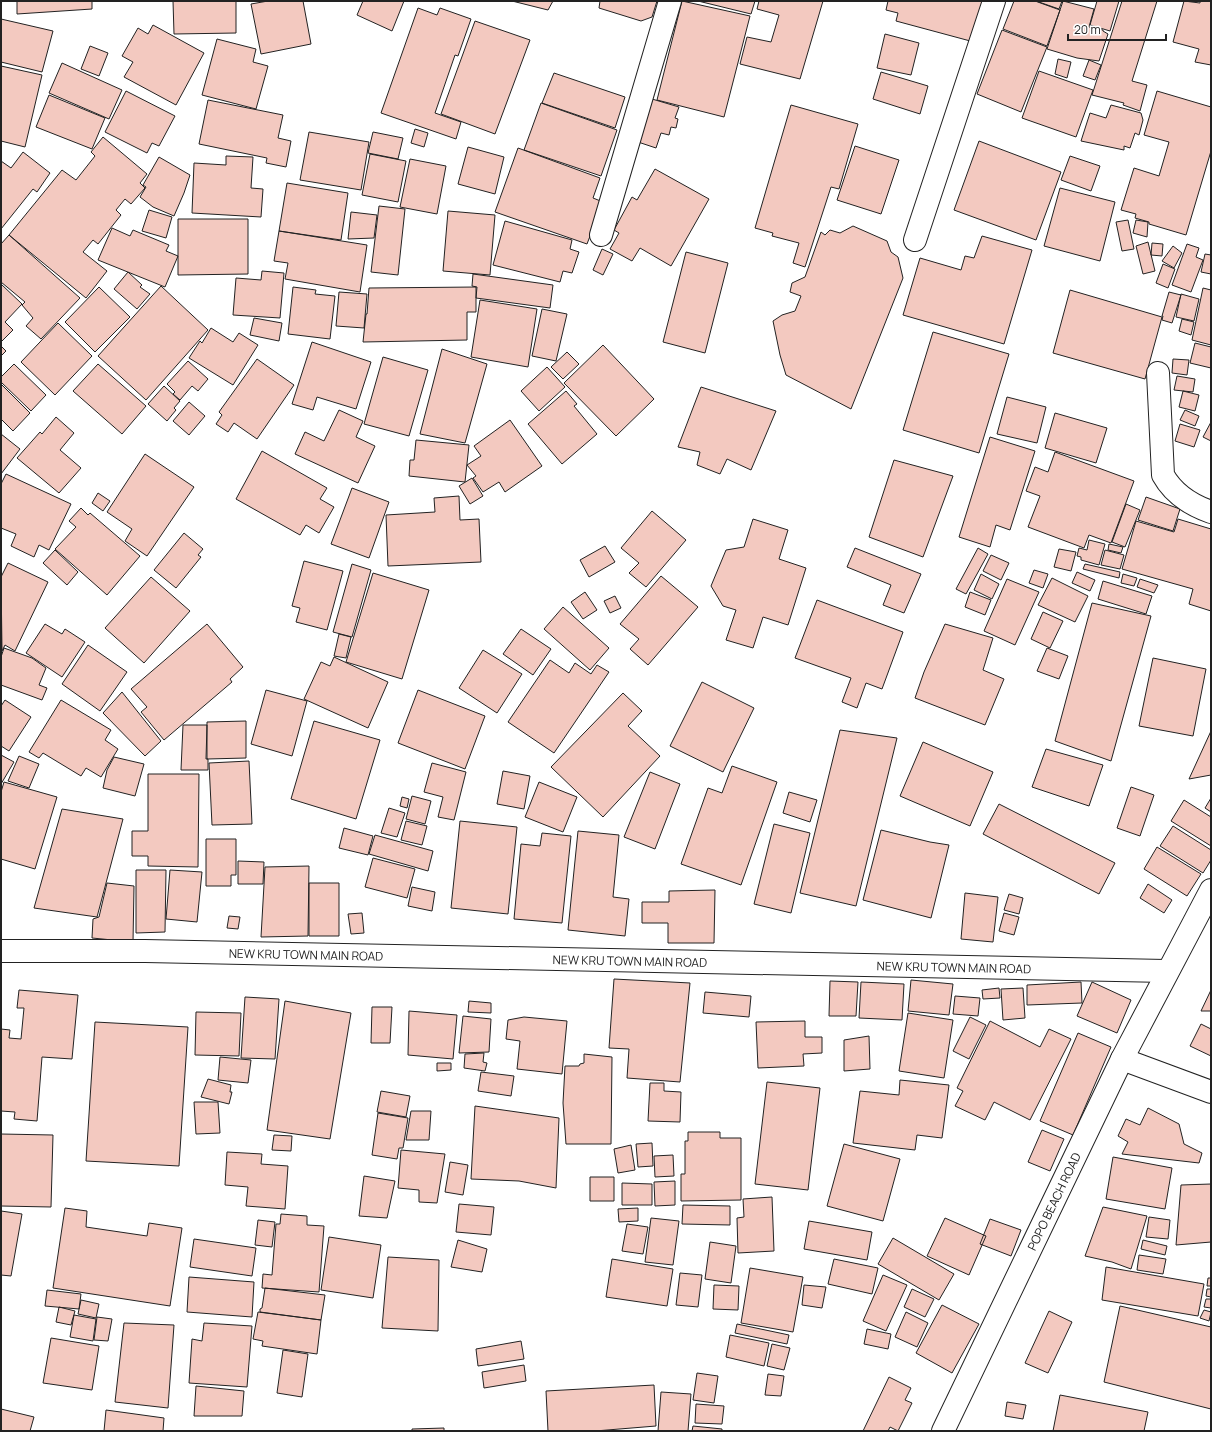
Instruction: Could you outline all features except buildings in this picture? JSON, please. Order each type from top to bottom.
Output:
[{"type":"street","points":[[601,235],[670,1]]},
{"type":"street","points":[[915,240],[994,1]]},
{"type":"street","points":[[1158,373],[1163,474],[1169,485],[1177,494],[1211,512]]},
{"type":"street","points":[[1166,971],[1211,890]]},
{"type":"street","name":"NEW KRU TOWN MAIN ROAD","points":[[1,950],[153,951],[1166,971]]},
{"type":"street","name":"POPO BEACH ROAD","points":[[942,1431],[1166,971]]},
{"type":"street","points":[[1122,1060],[1211,1092]]}]
